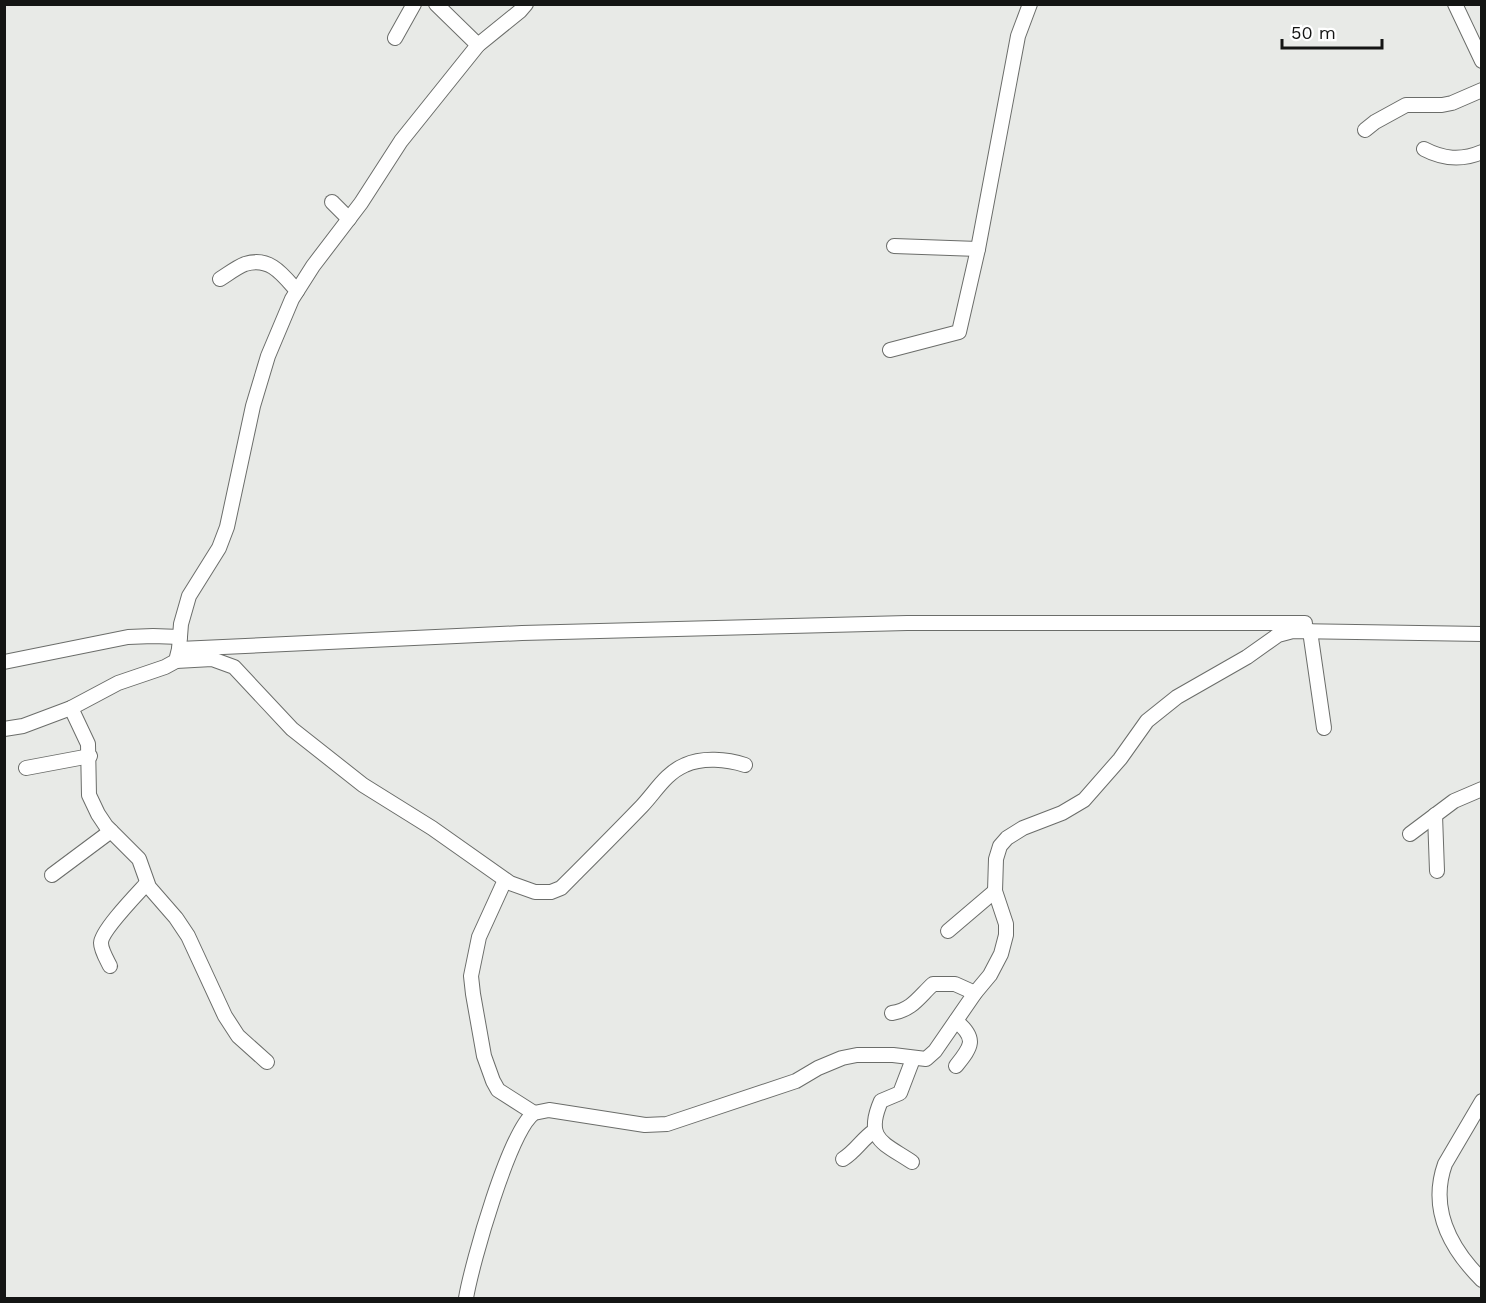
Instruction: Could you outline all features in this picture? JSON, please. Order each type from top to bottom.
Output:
[{"type":"street","points":[[395,38],[414,4]]},
{"type":"street","points":[[436,4],[478,45]]},
{"type":"street","points":[[4,729],[23,726],[71,708],[118,683],[165,668],[178,649],[181,624],[189,596],[219,548],[227,527],[253,406],[268,356],[297,291],[313,266],[350,219],[401,141],[478,45],[526,4]]},
{"type":"street","points":[[890,350],[959,332],[978,249],[1018,36],[1030,4]]},
{"type":"street","points":[[1455,4],[1482,61]]},
{"type":"street","points":[[1365,130],[1406,105],[1452,103],[1482,90]]},
{"type":"street","points":[[1424,149],[1438,157],[1447,158],[1464,158],[1482,152]]},
{"type":"street","points":[[332,202],[350,219]]},
{"type":"street","points":[[894,246],[978,249]]},
{"type":"street","points":[[220,279],[245,264],[267,263],[278,270],[297,291]]},
{"type":"street","points":[[178,649],[522,633],[907,623],[1274,623],[1482,626]]},
{"type":"street","points":[[466,1299],[483,1230],[518,1132],[528,1116],[549,1110],[607,1117],[645,1125],[667,1124],[796,1081],[842,1058],[857,1055],[893,1055],[926,1059],[931,1056],[990,975],[1001,954],[1006,935],[1006,924],[995,891],[996,860],[1000,846],[1007,838],[1023,828],[1062,813],[1084,800],[1120,759],[1147,721],[1177,697],[1246,657],[1278,635],[1293,631],[1482,634]]},
{"type":"street","points":[[1310,631],[1324,728]]},
{"type":"street","points":[[4,662],[128,637],[178,649],[234,667],[292,729],[363,785],[432,828],[505,880],[518,888],[535,892],[550,892],[561,888],[673,772],[695,762],[718,760],[745,765]]},
{"type":"street","points":[[71,708],[88,744],[89,795],[98,814],[111,831],[139,859],[147,883],[188,936],[225,1016],[238,1036],[267,1062]]},
{"type":"street","points":[[26,768],[90,756]]},
{"type":"street","points":[[1410,834],[1454,801],[1482,789]]},
{"type":"street","points":[[1435,816],[1437,870]]},
{"type":"street","points":[[52,875],[111,831]]},
{"type":"street","points":[[505,880],[479,937],[471,976],[473,994],[484,1056],[492,1081],[498,1090],[534,1113]]},
{"type":"street","points":[[110,966],[101,945],[102,939],[114,921],[147,883]]},
{"type":"street","points":[[948,931],[995,891]]},
{"type":"street","points":[[892,1013],[903,1012],[917,1003],[933,984],[955,984],[975,993]]},
{"type":"street","points":[[956,1021],[965,1028],[971,1041],[969,1049],[956,1066]]},
{"type":"street","points":[[912,1162],[881,1141],[874,1131],[874,1120],[881,1101],[900,1093],[913,1059]]},
{"type":"street","points":[[1482,1101],[1445,1164],[1439,1196],[1443,1224],[1450,1239],[1459,1255],[1482,1280]]},
{"type":"street","points":[[843,1159],[855,1152],[866,1137],[874,1131]]}]
